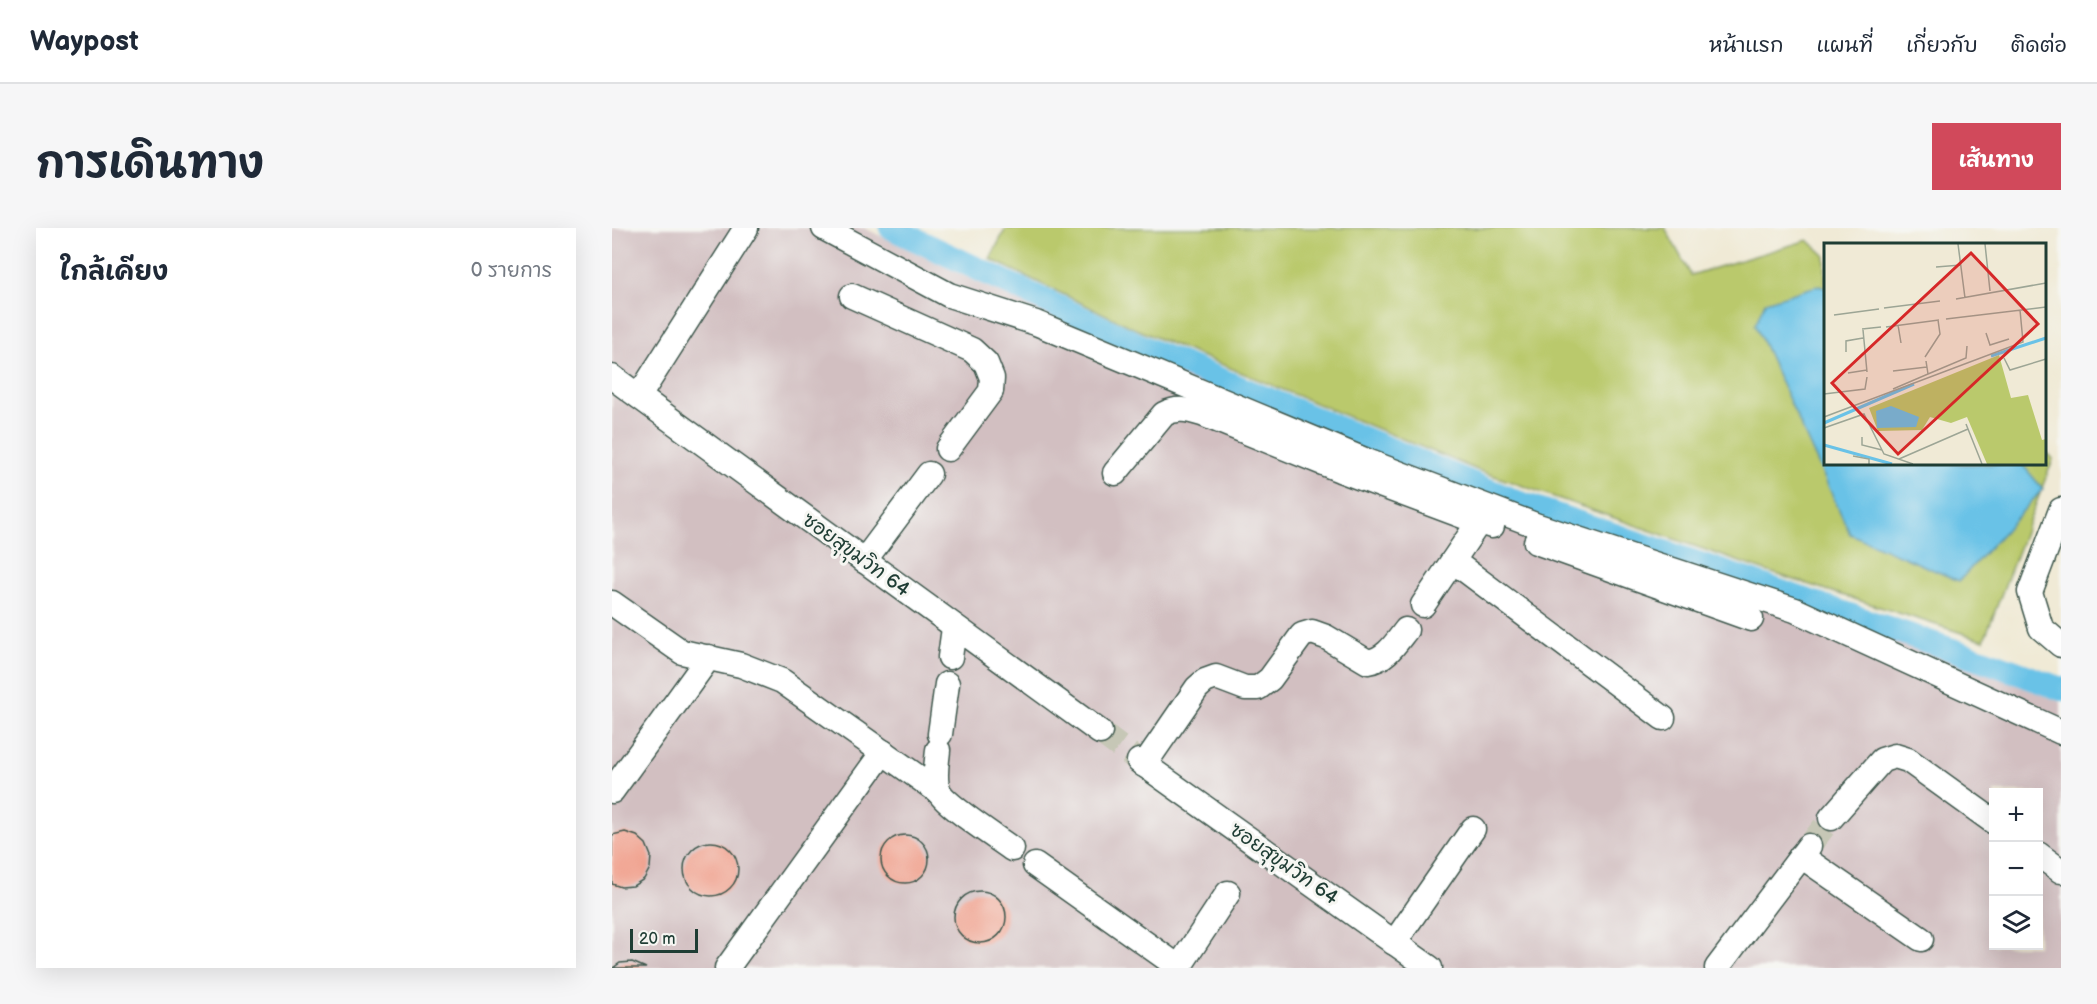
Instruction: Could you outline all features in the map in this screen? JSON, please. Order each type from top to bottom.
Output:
[{"type":"street","points":[[639,396],[746,228]]},
{"type":"street","points":[[824,228],[949,295],[1047,327],[1367,461],[1538,526],[1795,610],[2061,732]]},
{"type":"street","points":[[852,296],[972,350],[986,363],[992,378],[991,391],[948,449]]},
{"type":"street","name":"ซอยสุขุมวิท 64","points":[[612,377],[1100,732]]},
{"type":"street","points":[[1116,473],[1164,414],[1173,409],[1186,410],[1202,414],[1340,470],[1479,522],[1751,619]]},
{"type":"street","points":[[864,561],[929,474]]},
{"type":"street","points":[[2061,510],[2030,592],[2041,628],[2061,645]]},
{"type":"street","points":[[1423,605],[1479,522]]},
{"type":"street","points":[[1453,561],[1663,718]]},
{"type":"street","points":[[612,603],[682,652],[741,665],[782,681],[939,792],[950,804],[1012,849]]},
{"type":"street","points":[[951,657],[954,627]]},
{"type":"street","name":"ซอยสุขุมวิท 64","points":[[1406,630],[1389,652],[1376,660],[1368,662],[1326,637],[1311,632],[1302,635],[1270,679],[1258,688],[1245,688],[1216,677],[1204,681],[1141,763],[1430,968]]},
{"type":"street","points":[[612,791],[709,657]]},
{"type":"street","points":[[939,792],[936,777],[947,684]]},
{"type":"street","points":[[738,965],[883,752]]},
{"type":"street","points":[[1831,818],[1882,760],[1895,756],[1908,760],[1989,818]]},
{"type":"street","points":[[1394,943],[1473,829]]},
{"type":"street","points":[[1717,968],[1805,851],[1921,939]]},
{"type":"street","points":[[2043,858],[2061,871]]},
{"type":"street","points":[[1035,865],[1179,968],[1228,892]]},
{"type":"shaded area","points":[[612,228],[864,228],[989,288],[1402,458],[1816,608],[2061,702],[2061,968],[612,968]]},
{"type":"green space","points":[[1006,228],[1665,228],[1691,275],[1808,240],[1824,255],[1824,465],[2046,465],[2046,453],[2053,459],[1984,640],[1763,570],[1480,471],[1133,328],[990,259]]},
{"type":"water","points":[[1820,285],[1824,287],[1824,465],[2023,465],[2043,489],[1959,581],[1850,534],[1755,325],[1765,302]]},
{"type":"building","points":[[625,832],[637,836],[646,844],[651,856],[650,868],[644,879],[633,886],[621,887],[612,884],[612,835]]},
{"type":"building","points":[[905,835],[922,842],[929,859],[922,876],[905,883],[888,876],[881,859],[888,842]]},
{"type":"building","points":[[706,842],[716,842],[726,846],[734,854],[738,869],[734,884],[726,892],[716,896],[706,896],[696,892],[688,884],[684,874],[684,864],[688,854],[696,846]]},
{"type":"building","points":[[975,891],[985,891],[999,898],[1006,917],[999,936],[985,943],[975,943],[965,939],[958,932],[954,922],[954,912],[958,902],[965,895]]},
{"type":"building","points":[[632,962],[646,968],[613,968],[620,963]]},
{"type":"waterway","points":[[891,228],[1154,352],[1518,502],[1994,664],[2061,689]]},
{"type":"tunnel","points":[[1100,732],[1139,761]]},
{"type":"tunnel","points":[[1809,846],[1831,818]]}]
